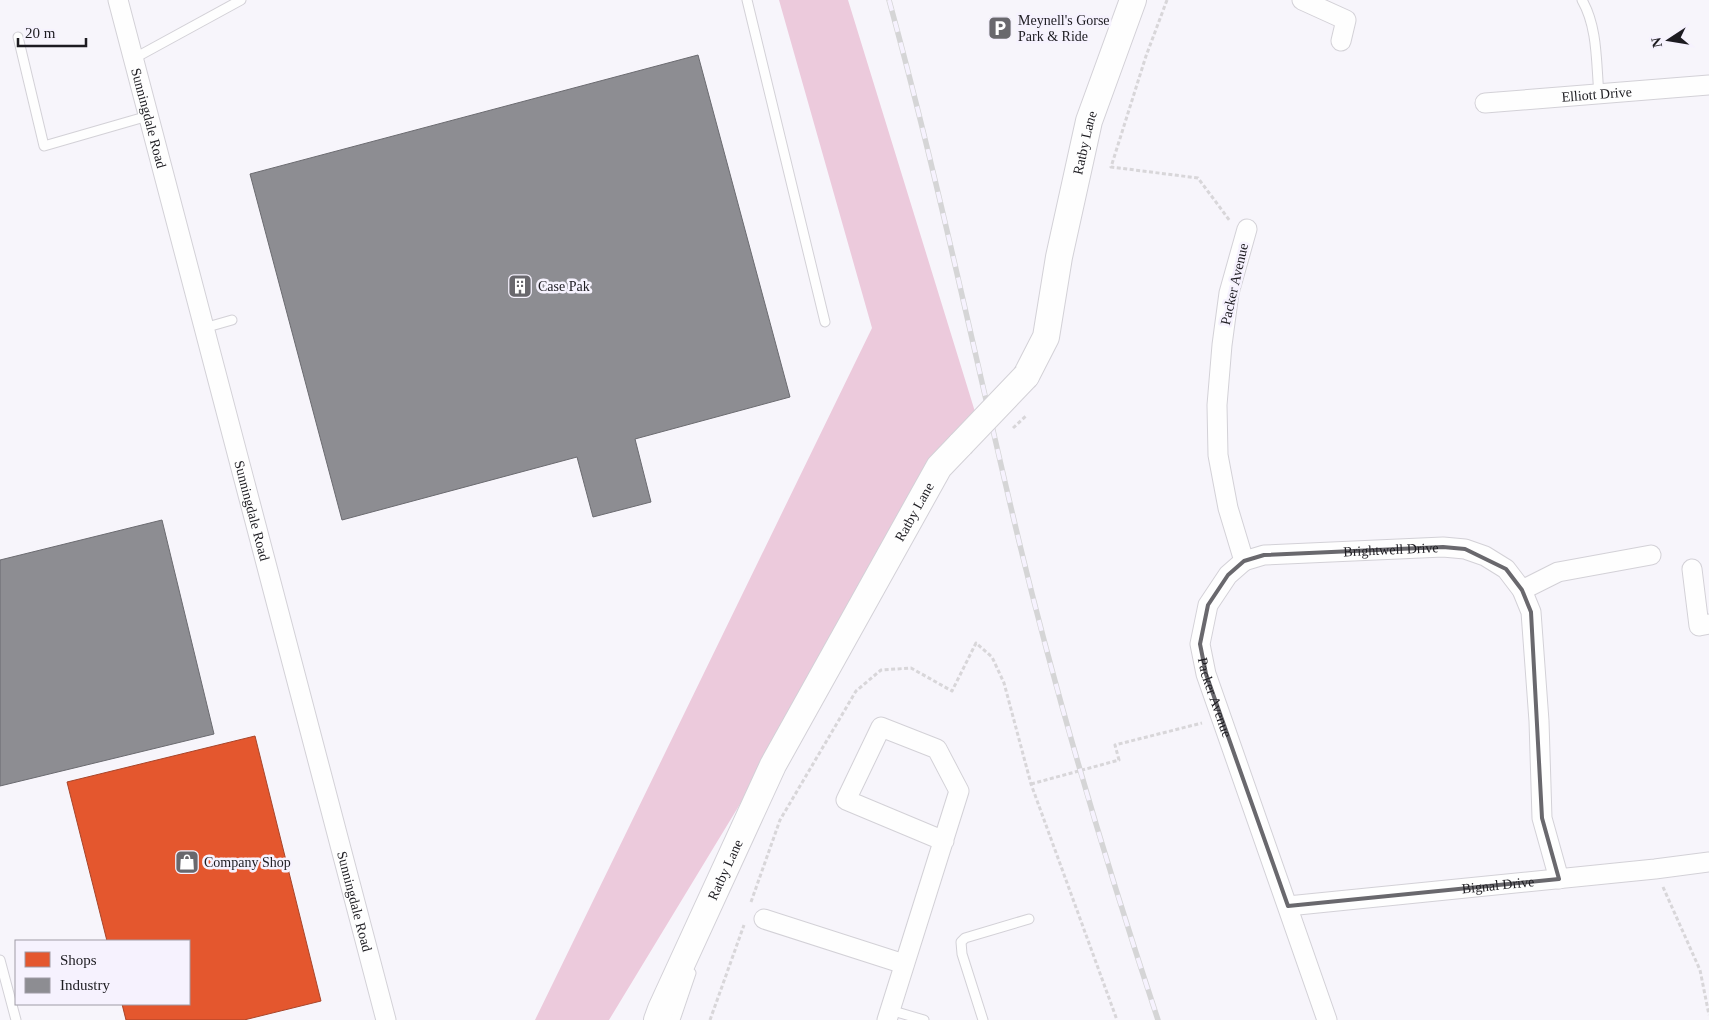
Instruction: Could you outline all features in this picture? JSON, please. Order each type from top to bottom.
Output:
[{"type":"main road","name":"Ratby Lane","points":[[657,1020],[778,757],[939,467],[1026,376],[1046,337],[1059,257],[1090,121],[1133,0]]},
{"type":"street","name":"Sunningdale Road","points":[[118,0],[386,1020]]},
{"type":"street","points":[[1302,0],[1346,20],[1341,41]]},
{"type":"street","name":"Elliott Drive","points":[[1485,104],[1709,84]]},
{"type":"street","name":"Packer Avenue","points":[[1247,229],[1229,293],[1217,405],[1218,455],[1228,508],[1244,561],[1228,575],[1208,605],[1200,644],[1206,674],[1328,1020]]},
{"type":"street","name":"Brightwell Drive","points":[[1244,561],[1264,555],[1443,547],[1465,549],[1485,556],[1506,569],[1522,590],[1531,612],[1542,818],[1559,879]]},
{"type":"street","points":[[1522,590],[1558,572],[1652,555]]},
{"type":"street","points":[[1692,569],[1698,626],[1709,624]]},
{"type":"street","points":[[888,1015],[944,841],[959,791],[937,750],[881,727],[846,800],[944,841]]},
{"type":"street","name":"Bignal Drive","points":[[1288,906],[1709,862]]},
{"type":"street","points":[[764,919],[904,964]]},
{"type":"lane","points":[[132,59],[242,0]]},
{"type":"lane","points":[[747,0],[824,322]]},
{"type":"lane","points":[[1582,0],[1590,17],[1593,31],[1599,94]]},
{"type":"lane","points":[[18,37],[44,146],[148,116]]},
{"type":"lane","points":[[204,328],[232,320]]},
{"type":"lane","points":[[701,945],[723,873]]},
{"type":"lane","points":[[983,1020],[962,954],[962,942],[965,938],[1029,918]]},
{"type":"lane","points":[[0,960],[16,1020]]},
{"type":"lane","points":[[675,1020],[694,962]]},
{"type":"lane","points":[[888,1015],[924,1020]]},
{"type":"path","points":[[1168,0],[1146,56],[1111,166],[1198,178],[1235,228],[1247,229]]},
{"type":"path","points":[[1031,784],[1119,760],[1115,744],[1222,718]]},
{"type":"path","points":[[1655,869],[1700,970],[1709,1015]]},
{"type":"highlighted area","points":[[1443,547],[1465,549],[1506,569],[1522,590],[1531,612],[1542,818],[1559,879],[1288,906],[1206,674],[1200,644],[1208,605],[1228,575],[1244,561],[1264,555]]},
{"type":"shaded area","points":[[779,0],[848,0],[976,415],[609,1020],[535,1020],[872,328]]},
{"type":"building: Shops","name":"Company Shop","points":[[255,736],[321,1001],[244,1020],[126,1020],[122,1005],[190,1005],[190,940],[107,940],[67,782]]},
{"type":"building: Industry","name":"Case Pak","points":[[698,55],[790,397],[635,439],[651,502],[593,517],[577,457],[342,520],[250,174]]},
{"type":"building: Industry","points":[[162,520],[214,734],[0,786],[0,560]]},
{"type":"railway","points":[[889,0],[938,193],[1028,580],[1098,832],[1158,1020]]},
{"type":"place","name":"Meynell's Gorse Park & Ride","points":[[1000,28]]},
{"type":"place","name":"Case Pak","points":[[520,286]]},
{"type":"place","name":"Company Shop","points":[[187,862]]}]
